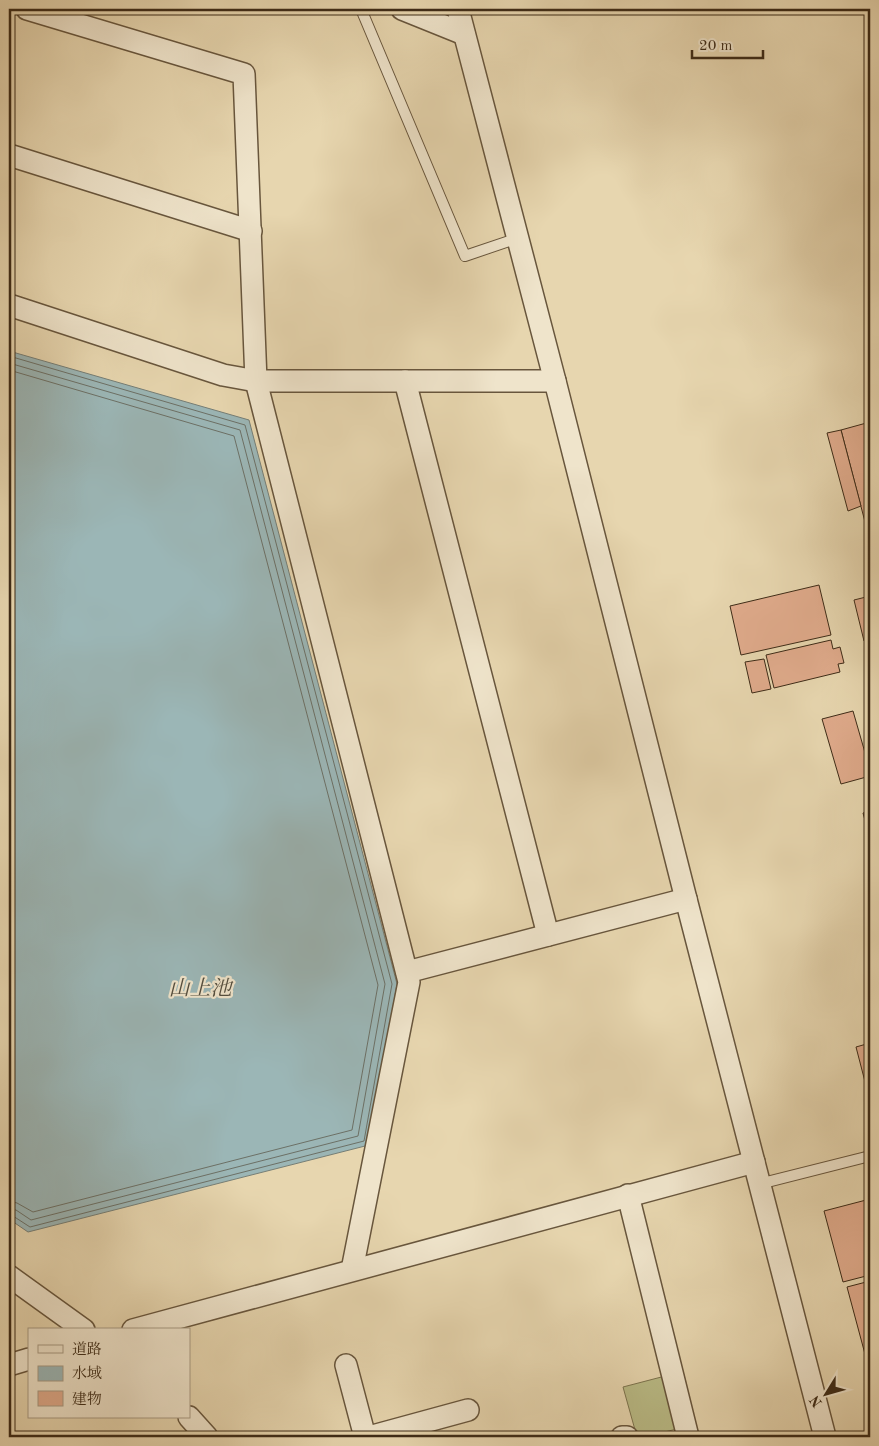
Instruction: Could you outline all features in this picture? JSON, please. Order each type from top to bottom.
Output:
[{"type":"street","points":[[27,9],[244,74],[256,381],[410,982],[352,1270]]},
{"type":"street","points":[[402,9],[464,34]]},
{"type":"street","points":[[458,9],[555,381],[759,1184],[826,1437]]},
{"type":"street","points":[[9,155],[250,231]]},
{"type":"street","points":[[9,304],[223,375],[256,381],[555,381]]},
{"type":"street","points":[[405,381],[548,935]]},
{"type":"street","points":[[407,972],[686,899]]},
{"type":"street","points":[[140,1328],[754,1162]]},
{"type":"street","points":[[628,1195],[688,1437]]},
{"type":"street","points":[[9,1276],[81,1328]]},
{"type":"street","points":[[9,1365],[28,1359]]},
{"type":"street","points":[[346,1365],[365,1437]]},
{"type":"street","points":[[369,1437],[468,1410]]},
{"type":"street","points":[[190,1418],[207,1437]]},
{"type":"street","points":[[622,1437],[627,1437]]},
{"type":"lane","points":[[361,9],[465,256],[518,238]]},
{"type":"lane","points":[[759,1184],[870,1156]]},
{"type":"green space","points":[[669,1375],[681,1428],[637,1437],[623,1387]]},
{"type":"water","name":"山上池","points":[[9,351],[249,420],[397,984],[369,1145],[28,1232],[9,1219]]},
{"type":"building","points":[[870,422],[870,541],[841,430]]},
{"type":"building","points":[[841,430],[861,506],[848,511],[827,433]]},
{"type":"building","points":[[819,585],[831,635],[741,655],[730,606]]},
{"type":"building","points":[[870,596],[870,640],[864,641],[854,600]]},
{"type":"building","points":[[831,640],[833,649],[840,647],[844,663],[838,664],[840,672],[774,688],[766,655]]},
{"type":"building","points":[[764,659],[771,689],[752,693],[745,662]]},
{"type":"building","points":[[853,711],[870,770],[870,776],[841,784],[822,719]]},
{"type":"building","points":[[870,811],[870,839],[863,813]]},
{"type":"building","points":[[870,1043],[870,1101],[856,1047]]},
{"type":"building","points":[[870,1199],[870,1275],[843,1282],[824,1211]]},
{"type":"building","points":[[870,1281],[870,1369],[869,1369],[847,1287]]}]
